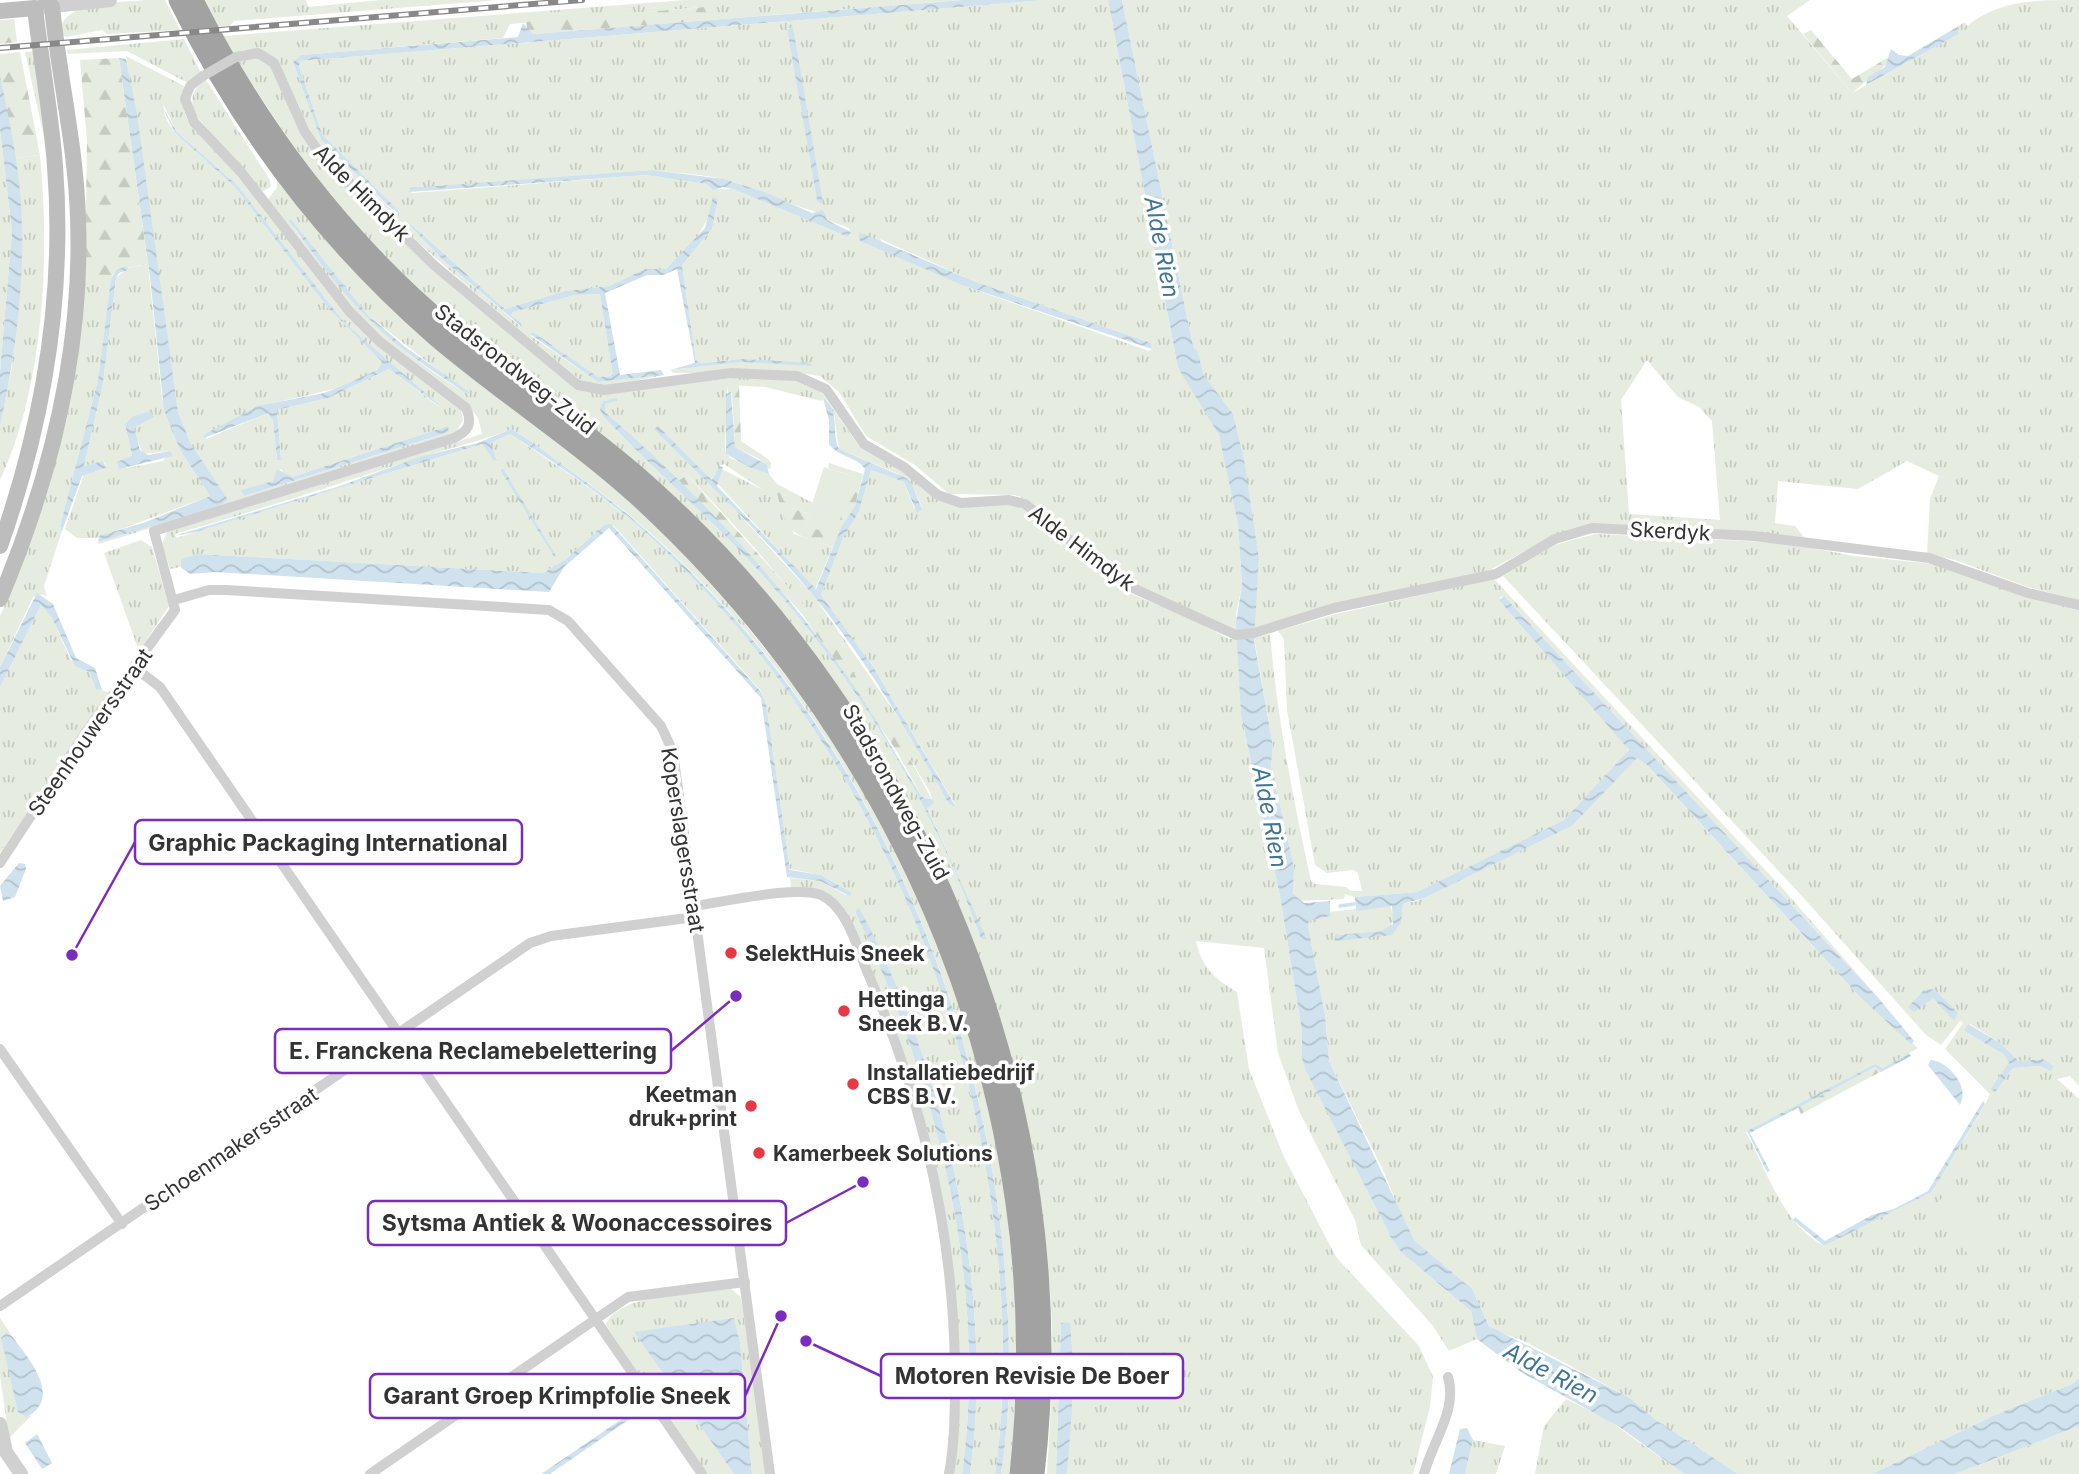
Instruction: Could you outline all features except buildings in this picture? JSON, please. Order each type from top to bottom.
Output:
[{"type":"highway","name":"Stadsrondweg-Zuid","points":[[178,0],[205,52],[258,137],[334,237],[397,302],[440,341],[635,494],[706,563],[785,654],[862,768],[943,928],[983,1046],[996,1099],[1018,1231],[1024,1301],[1024,1416],[1019,1474]]},
{"type":"highway","name":"Stadsrondweg-Zuid","points":[[194,0],[264,120],[344,224],[448,327],[610,452],[716,550],[797,645],[877,761],[936,873],[958,925],[979,984],[1011,1095],[1034,1232],[1039,1294],[1040,1411],[1035,1474]]},
{"type":"main road","points":[[0,11],[43,4]]},
{"type":"main road","points":[[0,546],[26,467],[36,424],[56,289],[56,168],[43,4]]},
{"type":"main road","points":[[0,599],[45,474],[61,406],[73,334],[78,216],[43,4]]},
{"type":"street","points":[[43,4],[110,0]]},
{"type":"street","name":"Alde Himdyk","points":[[174,600],[154,531],[454,438],[464,433],[471,419],[466,408],[380,342],[349,311],[241,172],[194,122],[185,99],[190,86],[236,57],[258,53],[274,64],[305,132],[321,155],[435,266],[578,385],[604,390],[750,372],[806,378],[830,392],[864,443],[904,467],[937,495],[961,503],[1009,500],[1025,505],[1124,584],[1226,632],[1246,634],[1270,628]]},
{"type":"street","name":"Skerdyk","points":[[1270,628],[1334,608],[1496,574],[1555,539],[1592,528],[1754,536],[1929,558],[2028,593],[2079,605]]},
{"type":"street","name":"Koperslagersstraat","points":[[174,600],[209,590],[226,590],[535,608],[558,614],[653,716],[669,739],[746,1282],[770,1474]]},
{"type":"street","name":"Steenhouwersstraat","points":[[0,863],[86,732],[169,620],[175,610],[174,600]]},
{"type":"street","points":[[134,667],[160,687],[702,1474]]},
{"type":"street","name":"Schoenmakersstraat","points":[[0,1306],[537,939],[797,892],[810,893],[820,895],[839,911],[887,1017],[907,1075],[940,1214],[949,1278],[954,1355],[954,1430],[949,1474]]},
{"type":"street","points":[[0,1049],[122,1224]]},
{"type":"street","points":[[370,1474],[628,1297],[746,1282]]},
{"type":"street","points":[[1424,1474],[1448,1412],[1451,1388],[1448,1377]]},
{"type":"street","points":[[0,1424],[3,1454],[21,1474]]},
{"type":"green space","points":[[165,0],[180,30],[107,34],[102,30],[66,37],[60,33],[63,22],[70,14],[81,9],[108,3]]},
{"type":"green space","points":[[205,0],[306,0],[308,7],[381,0],[498,0],[234,21],[230,26],[218,26]]},
{"type":"green space","points":[[685,0],[963,0],[709,20],[703,7],[510,24],[503,38],[301,55],[293,62],[321,140],[398,216],[399,211],[322,134],[299,66],[300,61],[1045,0],[1108,0],[1178,368],[1214,423],[1225,452],[1238,524],[1242,585],[1236,614],[1237,631],[1129,583],[1027,500],[1016,495],[949,494],[915,465],[866,436],[839,392],[820,376],[799,373],[673,373],[671,370],[743,362],[813,364],[729,360],[700,363],[696,360],[682,265],[712,229],[718,200],[695,241],[666,269],[645,269],[609,286],[565,291],[505,309],[409,225],[444,261],[520,326],[522,323],[511,315],[513,312],[575,295],[600,294],[613,376],[598,377],[533,332],[531,336],[598,382],[664,375],[604,387],[585,384],[451,272],[333,162],[313,135],[287,82],[264,54],[250,50],[233,54],[223,36]],"holes":[[[787,28],[793,28],[821,204],[817,201]],[[652,170],[727,180],[824,214],[827,220],[849,228],[850,235],[848,237],[733,189],[712,189],[708,184],[647,175],[412,193],[409,190]],[[880,239],[976,282],[1151,343],[1152,349],[1149,351],[962,285],[888,250]]]},
{"type":"green space","points":[[1122,0],[1810,0],[1787,16],[1852,93],[1959,34],[1957,27],[1965,22],[1967,26],[1992,11],[2018,3],[2079,0],[2079,600],[2028,587],[1955,560],[1927,554],[1930,499],[1939,476],[1907,461],[1858,489],[1778,481],[1775,523],[1795,526],[1804,537],[1583,526],[1551,537],[1486,572],[1253,628],[1259,559],[1233,414],[1202,374],[1198,352],[1193,346]],"holes":[[[1647,360],[1678,397],[1699,407],[1712,421],[1720,520],[1629,514],[1621,400]]]},
{"type":"green space","points":[[704,7],[709,20],[533,34],[528,32],[526,22]]},
{"type":"green space","points":[[14,19],[17,42],[0,44],[0,20]]},
{"type":"green space","points":[[1811,30],[1852,79],[1887,58],[1889,62],[1852,93],[1803,34]]},
{"type":"green space","points":[[184,39],[201,73],[188,83],[127,51],[68,54],[67,50]]},
{"type":"green space","points":[[37,51],[49,159],[25,52]]},
{"type":"green space","points":[[20,52],[40,155],[15,158],[0,75],[0,54]]},
{"type":"green space","points":[[126,56],[184,86],[182,105],[187,119],[238,174],[332,297],[461,409],[463,420],[455,434],[99,544],[98,542],[226,496],[222,494],[191,444],[178,412]],"holes":[[[163,104],[177,132],[237,185],[344,322],[445,411],[389,369],[328,398],[277,410],[281,459],[277,460],[273,420],[268,413],[206,439],[205,434],[248,412],[342,387],[374,372],[382,362],[327,307],[235,187],[175,133],[165,117]],[[448,426],[449,432],[244,496],[242,490],[273,481],[281,469],[285,475],[292,477]]]},
{"type":"green space","points":[[257,57],[271,66],[302,134],[433,269],[576,388],[601,394],[741,377],[783,378],[805,383],[820,390],[859,446],[899,468],[937,500],[953,505],[1014,505],[1023,509],[1124,591],[1191,618],[1229,639],[1239,639],[1241,715],[1280,896],[1302,1031],[1302,1058],[1306,1070],[1392,1239],[1401,1252],[1471,1311],[1477,1339],[1449,1351],[1433,1326],[1361,1245],[1355,1220],[1299,1111],[1278,1053],[1264,948],[1196,941],[1210,971],[1237,992],[1249,1069],[1284,1157],[1336,1257],[1419,1346],[1433,1377],[1430,1407],[1413,1474],[1067,1474],[1072,1341],[1067,1322],[1061,1323],[1056,1474],[1047,1474],[1052,1365],[1051,1303],[1038,1201],[1015,1090],[988,984],[961,911],[928,839],[892,771],[850,704],[805,641],[755,581],[702,524],[644,471],[462,330],[397,270],[312,171],[238,62]],"holes":[[[727,385],[765,387],[822,401],[823,398],[834,414],[839,449],[896,473],[912,484],[922,507],[914,508],[904,482],[871,470],[861,504],[843,538],[821,595],[874,668],[956,806],[949,804],[905,727],[813,595],[658,426],[712,480],[719,466],[724,464],[763,490],[722,469],[716,482],[815,589],[833,547],[794,534],[779,491],[789,507],[809,514],[813,503],[777,484],[769,474],[730,458],[725,451]],[[605,400],[617,401],[605,404],[605,412],[678,481],[687,475],[722,512],[788,588],[848,665],[930,792],[933,803],[927,807],[986,938],[981,939],[940,839],[915,790],[858,697],[826,652],[757,569],[603,416]]]},
{"type":"green space","points":[[119,58],[148,264],[116,270],[112,276],[85,276],[87,141],[80,60]]},
{"type":"green space","points":[[206,80],[270,180],[271,187],[261,192],[195,114],[193,95]]},
{"type":"green space","points":[[0,129],[12,232],[0,372]]},
{"type":"green space","points":[[40,155],[43,278],[35,363],[15,443],[0,480],[0,427],[12,366],[21,257],[22,223],[15,158]]},
{"type":"green space","points":[[277,177],[701,568],[833,735],[914,882],[975,1048],[1003,1173],[1017,1315],[1014,1440],[1009,1474],[1001,1474],[1009,1361],[1003,1249],[986,1138],[959,1027],[920,919],[871,816],[812,718],[743,628],[665,546],[577,475],[511,429],[175,534],[176,538],[482,444],[494,460],[497,459],[489,443],[510,434],[631,520],[719,606],[783,685],[839,770],[888,860],[928,953],[959,1050],[982,1150],[1000,1278],[1003,1390],[995,1474],[970,1474],[976,1405],[975,1332],[969,1258],[956,1183],[939,1110],[917,1038],[890,971],[859,909],[855,911],[910,1045],[932,1114],[949,1185],[961,1257],[968,1329],[968,1402],[962,1474],[954,1474],[959,1355],[923,1113],[891,1015],[843,908],[791,888],[790,878],[820,881],[846,895],[852,893],[821,875],[790,869],[766,703],[761,691],[614,526],[604,525],[566,559],[543,573],[198,554],[181,560],[181,567],[170,569],[162,544],[167,532],[482,434],[478,418],[468,405],[383,339],[352,309],[268,199],[277,188]],"holes":[[[291,219],[368,315],[468,394],[423,364],[382,330],[345,291],[295,230]],[[503,468],[555,555],[554,557],[500,470]]]},
{"type":"green space","points":[[148,264],[162,398],[180,450],[210,496],[97,538],[77,538],[65,529],[84,474],[102,470],[106,465],[103,461],[84,466],[103,383],[116,278],[128,268]],"holes":[[[125,424],[137,424],[133,430],[143,454],[170,451],[163,461],[127,468],[119,461],[132,455]]]},
{"type":"green space","points":[[85,276],[112,276],[98,380],[60,526],[62,531],[44,586],[47,597],[43,594],[33,597],[0,667],[0,616],[16,580],[67,419],[77,363]]},
{"type":"green space","points":[[727,385],[739,385],[741,441],[768,459],[771,463],[770,470],[759,459],[735,447],[732,393],[728,393]]},
{"type":"green space","points":[[829,463],[863,474],[855,506],[833,547],[794,531],[785,518],[777,493],[788,493],[789,507],[809,514],[805,526],[854,477],[828,468]]},
{"type":"green space","points":[[824,467],[854,477],[835,535],[805,526]]},
{"type":"green space","points":[[687,475],[814,616],[898,737],[931,798],[922,797],[896,750],[802,614],[725,528],[678,481]]},
{"type":"green space","points":[[1595,534],[1785,543],[1854,556],[1953,568],[2079,608],[2079,1086],[2070,1076],[2057,1079],[2079,1099],[2079,1378],[2072,1384],[1995,1415],[1872,1474],[1738,1474],[1656,1420],[1630,1398],[1524,1341],[1489,1326],[1472,1289],[1414,1240],[1406,1228],[1385,1174],[1329,1061],[1325,1015],[1309,921],[1329,916],[1329,912],[1390,905],[1394,919],[1390,927],[1381,931],[1336,935],[1391,935],[1401,923],[1403,904],[1417,901],[1572,826],[1636,758],[1642,760],[1858,995],[1918,1048],[1883,1068],[1875,1064],[1746,1132],[1787,1211],[1809,1236],[1824,1246],[1932,1192],[1990,1094],[1945,1049],[1963,1023],[1960,1021],[1941,1045],[1926,1035],[1801,895],[1503,576],[1555,545]],"holes":[[[1970,1024],[2000,1043],[2019,1061],[2043,1059],[2048,1070],[2040,1066],[2013,1068],[1995,1091],[1992,1089],[2009,1062],[2003,1054],[1964,1031]]]},
{"type":"green space","points":[[141,540],[152,547],[169,606],[139,651],[104,553]]},
{"type":"green space","points":[[1494,579],[1785,891],[1881,1001],[1504,596],[1499,598],[1627,744],[1628,752],[1564,820],[1417,892],[1355,897],[1345,894],[1344,899],[1298,901],[1293,895],[1294,867],[1271,765],[1273,746],[1254,638],[1270,634],[1286,758],[1311,881],[1315,884],[1362,891],[1358,873],[1353,870],[1327,873],[1315,865],[1287,710],[1284,639],[1278,631],[1336,614]]},
{"type":"green space","points":[[41,605],[52,618],[71,660],[90,672],[102,690],[109,693],[0,853],[0,687]]},
{"type":"green space","points":[[1875,1067],[1880,1072],[1801,1114],[1798,1107]]},
{"type":"green space","points":[[1957,1186],[2006,1241],[1978,1265],[1928,1210]]},
{"type":"green space","points":[[731,1289],[740,1296],[742,1304],[766,1474],[752,1474],[740,1342],[734,1319],[635,1333],[734,1474],[707,1474],[606,1325],[613,1314],[642,1301],[661,1296]]},
{"type":"green space","points":[[0,1318],[12,1336],[9,1333],[27,1417],[32,1415],[9,1438],[0,1376]]},
{"type":"green space","points":[[1566,1399],[1605,1418],[1684,1474],[1535,1474],[1544,1426]]},
{"type":"green space","points":[[2079,1426],[2079,1474],[1955,1474]]},
{"type":"green space","points":[[1473,1440],[1505,1446],[1496,1474],[1465,1474]]},
{"type":"water","points":[[963,0],[1045,0],[300,61],[299,66],[322,134],[399,211],[399,216],[321,140],[293,62],[301,55],[518,37],[523,23],[533,34]]},
{"type":"water","name":"Alde Rien","points":[[1108,0],[1122,0],[1193,346],[1198,352],[1203,374],[1233,414],[1244,460],[1259,559],[1254,640],[1273,746],[1271,765],[1294,867],[1293,894],[1304,903],[1330,901],[1330,916],[1309,921],[1308,926],[1325,1015],[1329,1061],[1414,1240],[1472,1289],[1489,1326],[1630,1398],[1656,1420],[1738,1474],[1684,1474],[1621,1428],[1521,1372],[1477,1339],[1471,1311],[1401,1252],[1392,1239],[1306,1071],[1280,896],[1241,715],[1236,622],[1242,585],[1238,524],[1219,435],[1178,368]]},
{"type":"water","points":[[793,27],[823,203],[821,204],[817,201],[787,29]]},
{"type":"water","points":[[1957,27],[1959,34],[1866,85],[1868,77],[1885,67],[1891,49],[1899,55],[1908,56]]},
{"type":"water","points":[[119,58],[126,59],[137,114],[178,412],[191,444],[228,500],[219,506],[98,542],[99,536],[143,523],[210,496],[180,450],[164,410],[150,277]]},
{"type":"water","points":[[0,75],[17,168],[22,250],[17,326],[0,427],[0,372],[12,232],[0,129]]},
{"type":"water","points":[[161,104],[177,132],[237,185],[344,322],[446,411],[389,369],[328,398],[277,410],[281,460],[277,460],[273,420],[268,413],[204,438],[205,434],[258,406],[324,393],[377,370],[382,362],[327,307],[235,187],[175,133]]},
{"type":"water","points":[[652,170],[724,179],[767,193],[812,213],[823,210],[827,220],[851,232],[848,237],[733,189],[723,187],[713,190],[707,184],[647,175],[409,192],[410,188]]},
{"type":"water","points":[[713,197],[718,199],[712,229],[682,265],[696,360],[700,363],[744,359],[810,363],[812,366],[743,362],[670,370],[695,363],[677,269],[663,275],[647,275],[605,293],[620,375],[661,370],[664,375],[598,382],[530,334],[533,332],[598,377],[613,376],[600,294],[575,295],[513,312],[511,315],[522,323],[521,326],[444,261],[409,225],[505,309],[565,291],[609,286],[645,269],[666,269],[705,228]]},
{"type":"water","points":[[291,219],[368,315],[404,346],[469,392],[467,394],[428,368],[379,329],[336,283],[289,221]]},
{"type":"water","points":[[859,232],[976,282],[1151,343],[1152,349],[962,285],[860,241]]},
{"type":"water","points":[[127,266],[128,270],[119,273],[116,278],[103,383],[84,466],[103,461],[106,468],[82,476],[62,531],[60,526],[98,380],[111,279],[116,270]]},
{"type":"water","points":[[731,392],[735,447],[767,465],[769,474],[726,454],[726,394]]},
{"type":"water","points":[[617,398],[617,401],[605,404],[605,412],[704,505],[765,572],[849,679],[922,797],[932,799],[934,803],[927,808],[987,939],[981,939],[940,839],[915,790],[858,697],[826,652],[757,569],[603,416],[600,409],[603,401]]},
{"type":"water","points":[[823,398],[829,403],[834,415],[839,449],[906,478],[912,484],[922,509],[917,513],[904,482],[871,470],[859,511],[843,538],[821,595],[874,668],[956,807],[949,804],[902,723],[832,619],[794,572],[654,429],[658,426],[712,480],[719,466],[723,467],[717,486],[816,589],[841,528],[855,506],[865,469],[829,444],[829,420]]},
{"type":"water","points":[[150,411],[154,417],[134,427],[140,450],[148,455],[170,451],[173,456],[119,469],[117,462],[132,455],[125,424],[132,417]]},
{"type":"water","points":[[448,426],[449,432],[244,496],[241,490],[273,481],[277,469],[292,477]]},
{"type":"water","points":[[511,429],[571,471],[660,543],[740,624],[810,715],[870,813],[919,917],[958,1025],[986,1136],[1003,1249],[1009,1362],[1001,1474],[995,1474],[1003,1362],[997,1250],[982,1150],[959,1050],[928,953],[888,860],[839,770],[783,685],[719,606],[631,520],[581,481],[510,434],[490,443],[497,460],[494,461],[482,444],[196,532],[174,536],[337,487],[419,457],[478,443]]},
{"type":"water","points":[[503,468],[556,556],[554,557],[500,470]]},
{"type":"water","points":[[611,524],[761,692],[766,703],[790,870],[821,875],[852,893],[850,896],[820,881],[787,877],[761,698],[609,528],[564,567],[549,592],[215,572],[190,574],[181,567],[181,559],[198,554],[543,573],[566,559],[604,525]]},
{"type":"water","points":[[37,593],[53,604],[76,658],[95,668],[102,690],[96,689],[90,672],[75,666],[52,618],[41,605],[0,687],[0,667]]},
{"type":"water","points":[[1504,596],[1881,1001],[1914,1041],[1911,1044],[1858,995],[1646,764],[1637,758],[1572,826],[1424,898],[1403,904],[1401,923],[1392,935],[1335,941],[1336,935],[1381,931],[1393,924],[1392,906],[1356,911],[1355,897],[1417,892],[1564,820],[1629,750],[1499,600]]},
{"type":"water","points":[[19,863],[25,864],[26,869],[15,897],[3,901],[0,886]]},
{"type":"water","points":[[859,908],[890,970],[917,1038],[939,1109],[956,1183],[969,1258],[975,1332],[976,1405],[970,1474],[962,1474],[968,1402],[968,1329],[961,1257],[949,1185],[932,1114],[910,1045],[855,911]]},
{"type":"water","points":[[1934,989],[1958,1013],[1954,1021],[1933,998],[1914,1012],[1908,1007],[1924,990]]},
{"type":"water","points":[[1968,1024],[2000,1043],[2019,1061],[2043,1059],[2054,1067],[2050,1071],[2040,1066],[2013,1068],[1995,1092],[1991,1089],[2009,1062],[2003,1054],[1964,1031]]},
{"type":"water","points":[[1909,1053],[1911,1056],[1881,1072],[1875,1067],[1750,1133],[1770,1171],[1767,1172],[1747,1131],[1875,1064],[1883,1068]]},
{"type":"water","points":[[1931,1060],[1945,1065],[1956,1076],[1962,1091],[1960,1105],[1928,1065]]},
{"type":"water","points":[[1983,1101],[1985,1104],[1932,1192],[1824,1246],[1793,1220],[1795,1217],[1825,1241],[1872,1215],[1894,1209],[1928,1191]]},
{"type":"water","points":[[734,1318],[740,1342],[752,1474],[734,1474],[634,1332]]},
{"type":"water","points":[[1061,1323],[1070,1324],[1073,1362],[1070,1437],[1067,1474],[1056,1474]]},
{"type":"water","points":[[6,1333],[12,1336],[33,1366],[42,1388],[38,1409],[27,1417],[18,1412],[1,1338]]},
{"type":"water","points":[[2079,1378],[2079,1426],[1955,1474],[1872,1474],[1995,1415],[2072,1384]]},
{"type":"water","points":[[638,1408],[640,1412],[550,1474],[541,1474]]},
{"type":"water","points":[[1467,1428],[1473,1440],[1465,1474],[1449,1474],[1460,1429]]},
{"type":"water","points":[[37,1434],[52,1463],[42,1469],[25,1443]]},
{"type":"waterway","points":[[1340,906],[1354,904]]},
{"type":"railway","points":[[0,48],[582,0]]},
{"type":"place","name":"SelektHuis Sneek","points":[[731,953]]},
{"type":"place","name":"Graphic Packaging International","points":[[72,955]]},
{"type":"place","name":"E. Franckena Reclamebelettering","points":[[736,996]]},
{"type":"place","name":"Hettinga Sneek B.V.","points":[[844,1011]]},
{"type":"place","name":"Installatiebedrijf CBS B.V.","points":[[853,1084]]},
{"type":"place","name":"Keetman druk+print","points":[[751,1106]]},
{"type":"place","name":"Kamerbeek Solutions","points":[[759,1153]]},
{"type":"place","name":"Sytsma Antiek & Woonaccessoires","points":[[863,1182]]},
{"type":"place","name":"Garant Groep Krimpfolie Sneek","points":[[781,1316]]},
{"type":"place","name":"Motoren Revisie De Boer","points":[[806,1341]]}]
